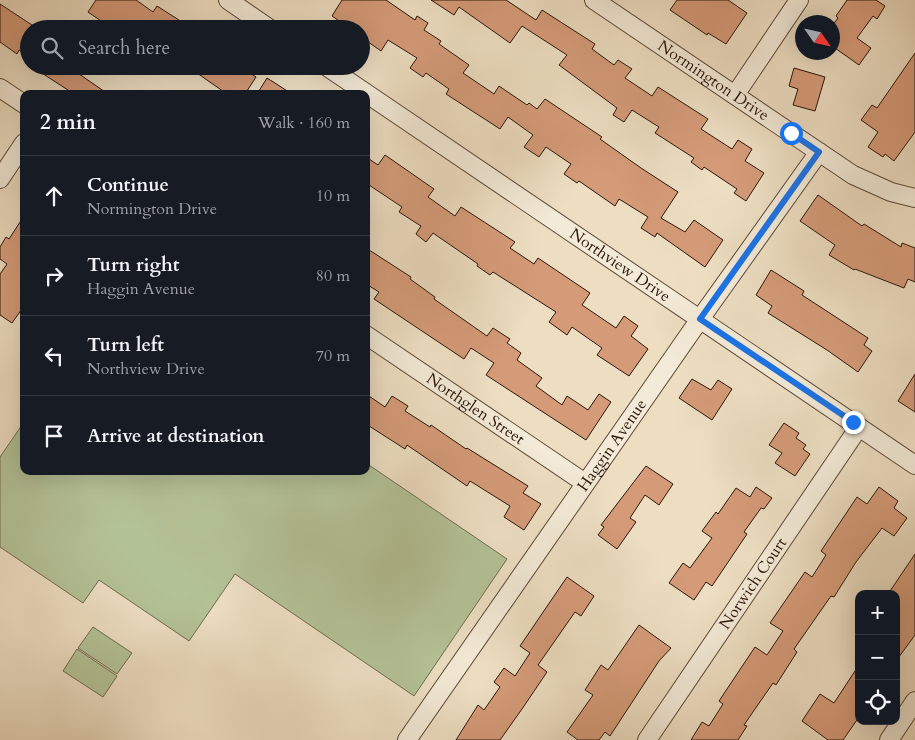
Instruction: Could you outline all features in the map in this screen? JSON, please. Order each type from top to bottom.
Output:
[{"type":"street","points":[[228,0],[257,20]]},
{"type":"street","name":"Normington Drive","points":[[594,0],[853,175],[891,192],[913,194]]},
{"type":"street","points":[[735,95],[799,0]]},
{"type":"street","name":"Northview Drive","points":[[339,75],[361,90]]},
{"type":"street","points":[[0,88],[20,101]]},
{"type":"street","name":"Northview Drive","points":[[370,96],[915,464]]},
{"type":"street","points":[[0,178],[20,149]]},
{"type":"street","name":"Haggin Avenue","points":[[407,740],[585,483],[819,152]]},
{"type":"street","name":"Northglen Street","points":[[370,338],[585,483]]},
{"type":"street","name":"Norwich Court","points":[[647,740],[860,427]]},
{"type":"street","points":[[888,740],[915,701]]},
{"type":"green space","points":[[20,428],[20,475],[370,475],[370,466],[507,559],[414,696],[235,574],[189,641],[99,580],[83,603],[0,547],[0,457]]},
{"type":"green space","points":[[93,627],[132,653],[117,674],[78,648]]},
{"type":"green space","points":[[77,649],[117,676],[103,697],[63,671]]},
{"type":"building","points":[[96,0],[136,0],[153,12],[157,6],[179,20],[100,20],[88,12]]},
{"type":"building","points":[[342,0],[386,0],[415,20],[417,16],[428,23],[424,30],[441,41],[439,44],[469,65],[463,73],[494,94],[499,86],[527,105],[529,103],[537,109],[545,99],[602,137],[600,139],[641,168],[678,192],[661,218],[685,232],[694,220],[723,240],[705,267],[657,233],[655,237],[641,228],[648,217],[619,199],[615,206],[579,181],[577,183],[564,174],[571,164],[546,147],[539,157],[524,147],[533,135],[508,117],[500,129],[446,94],[449,89],[426,73],[423,77],[410,68],[417,58],[388,40],[381,51],[370,43],[370,20],[338,20],[332,16]]},
{"type":"building","points":[[431,0],[506,0],[536,20],[542,10],[595,44],[592,49],[614,65],[618,60],[632,69],[625,78],[652,96],[658,87],[708,119],[701,129],[732,149],[738,140],[752,149],[745,161],[764,173],[746,201],[734,193],[737,189],[704,167],[702,170],[691,162],[694,158],[655,133],[659,127],[632,110],[624,122],[613,115],[617,108],[559,65],[567,55],[522,26],[510,43],[459,7],[454,15]]},
{"type":"building","points":[[677,0],[728,0],[747,13],[726,44],[708,33],[707,35],[670,10]]},
{"type":"building","points":[[847,0],[876,0],[885,6],[877,19],[873,16],[857,38],[871,48],[859,65],[840,52],[840,15],[837,15]]},
{"type":"building","points":[[0,4],[24,20],[20,20],[20,51],[17,54],[0,42]]},
{"type":"building","points":[[915,53],[915,132],[894,161],[885,154],[883,157],[868,147],[878,132],[861,120],[872,105],[877,108]]},
{"type":"building","points":[[794,68],[825,77],[815,111],[793,105],[798,89],[789,86]]},
{"type":"building","points":[[45,75],[81,75],[102,90],[68,90]]},
{"type":"building","points":[[200,75],[253,75],[256,77],[248,90],[221,90]]},
{"type":"building","points":[[267,78],[286,90],[260,90]]},
{"type":"building","points":[[385,155],[434,189],[428,197],[455,216],[461,207],[515,242],[510,248],[534,264],[538,258],[590,293],[582,305],[616,328],[624,316],[638,326],[631,336],[648,349],[629,376],[597,355],[602,348],[572,327],[567,335],[549,322],[556,312],[493,272],[490,275],[477,266],[478,264],[433,233],[426,242],[416,234],[421,226],[399,212],[402,207],[370,186],[370,160],[378,165]]},
{"type":"building","points":[[818,195],[862,226],[864,224],[901,247],[902,243],[915,248],[915,282],[908,279],[904,288],[854,270],[829,255],[835,245],[800,221]]},
{"type":"building","points":[[20,222],[20,312],[12,323],[0,315],[0,274],[7,264],[0,259],[0,247],[6,237],[9,239]]},
{"type":"building","points":[[370,251],[411,277],[410,279],[435,297],[434,299],[487,336],[493,328],[510,339],[507,343],[521,353],[517,360],[542,378],[536,386],[562,405],[567,396],[588,410],[599,394],[611,402],[586,440],[486,375],[494,363],[471,348],[464,359],[374,299],[379,292],[370,286]]},
{"type":"building","points":[[771,270],[804,291],[802,295],[868,338],[864,345],[872,351],[858,372],[768,313],[772,306],[756,295]]},
{"type":"building","points":[[915,374],[915,412],[898,401]]},
{"type":"building","points":[[692,379],[711,390],[718,380],[732,389],[712,420],[679,398]]},
{"type":"building","points":[[392,396],[408,406],[405,411],[430,427],[431,425],[466,449],[528,486],[523,493],[541,504],[524,530],[504,517],[510,506],[470,481],[467,486],[407,445],[405,449],[370,427],[370,397],[385,407]]},
{"type":"building","points":[[784,423],[799,433],[796,438],[806,445],[803,449],[810,454],[795,476],[775,463],[782,453],[769,445]]},
{"type":"building","points":[[646,466],[673,484],[659,505],[645,495],[630,518],[636,522],[617,549],[598,535],[604,527],[601,525]]},
{"type":"building","points":[[756,487],[772,498],[764,509],[761,508],[744,532],[747,534],[712,586],[706,582],[694,600],[669,583],[683,563],[690,568],[712,538],[702,531],[716,512],[718,514],[736,488],[750,497]]},
{"type":"building","points":[[879,487],[898,501],[894,508],[907,518],[894,536],[882,528],[856,562],[834,597],[831,596],[794,649],[797,652],[776,685],[773,683],[744,725],[747,726],[738,740],[691,740],[702,722],[709,726],[723,704],[719,701],[755,647],[767,655],[783,631],[770,623],[805,572],[812,577],[826,555],[821,551],[857,497],[867,504]]},
{"type":"building","points":[[915,554],[915,635],[900,656],[900,590],[891,590]]},
{"type":"building","points":[[567,577],[594,596],[581,616],[575,612],[538,665],[547,672],[522,709],[500,740],[456,740],[478,705],[484,710],[500,687],[494,682],[504,668],[515,676],[530,653],[520,646]]},
{"type":"building","points":[[639,625],[671,648],[659,661],[610,736],[605,732],[599,740],[578,740],[567,732],[593,695],[585,690],[601,665],[608,670]]},
{"type":"building","points":[[855,671],[855,723],[843,740],[828,740],[802,721],[820,694],[834,703]]},
{"type":"route","points":[[791,133],[819,152],[700,319],[853,422]]}]
